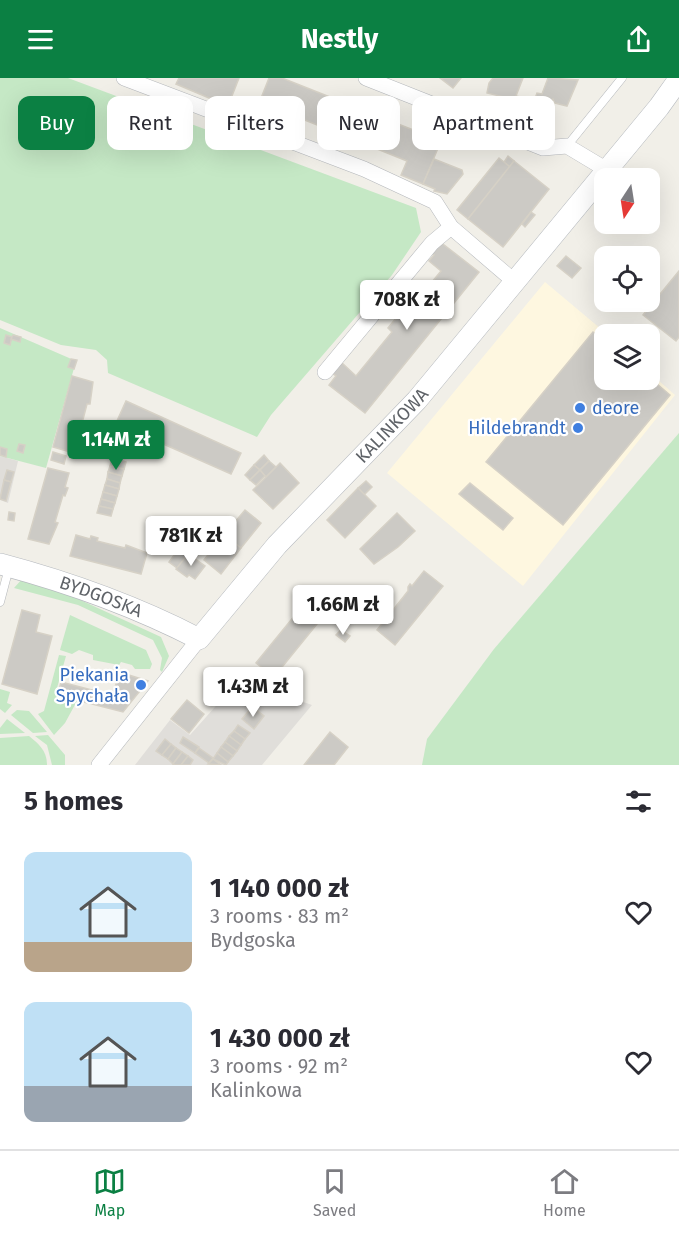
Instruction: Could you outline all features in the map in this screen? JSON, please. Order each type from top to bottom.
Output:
[{"type":"street","points":[[124,78],[364,169],[435,202],[451,227],[514,282]]},
{"type":"street","points":[[366,78],[543,148],[567,146],[604,168]]},
{"type":"street","name":"KALINKOWA","points":[[609,168],[679,79]]},
{"type":"street","name":"KALINKOWA","points":[[99,765],[283,538],[417,400],[594,186]]},
{"type":"street","points":[[325,372],[432,243],[451,227]]},
{"type":"street","name":"BYDGOSKA","points":[[4,565],[143,612],[200,639]]},
{"type":"lane","points":[[567,146],[622,78]]},
{"type":"lane","points":[[0,602],[4,565]]},
{"type":"shaded area","points":[[545,282],[595,324],[594,390],[660,390],[660,382],[675,395],[523,586],[387,473]]},
{"type":"shaded area","points":[[0,456],[18,461],[8,503],[0,500]]},
{"type":"shaded area","points":[[239,680],[312,705],[262,765],[135,765],[170,720],[190,735]]},
{"type":"green space","points":[[0,78],[68,78],[116,96],[107,96],[107,150],[193,150],[193,125],[205,129],[205,150],[261,150],[416,208],[421,232],[392,275],[271,415],[257,437],[108,373],[107,360],[96,350],[61,345],[0,320]]},
{"type":"green space","points":[[0,328],[76,361],[46,468],[0,456]]},
{"type":"green space","points":[[679,433],[679,765],[422,765],[427,739],[494,649]]},
{"type":"green space","points":[[23,578],[63,592],[161,637],[169,656],[162,672],[160,670],[162,658],[153,640],[78,605],[14,588]]},
{"type":"green space","points":[[70,615],[146,650],[152,664],[150,669],[135,669],[132,665],[121,662],[119,665],[93,660],[93,655],[79,650],[72,654],[60,650]]},
{"type":"green space","points":[[59,655],[66,656],[55,695],[77,701],[65,723],[54,735],[38,714],[44,711]]},
{"type":"green space","points":[[0,689],[10,692],[7,703],[12,705],[5,713],[0,709]]},
{"type":"green space","points":[[17,710],[29,711],[47,732],[33,733],[11,715]]},
{"type":"green space","points":[[7,719],[25,733],[0,734],[0,728]]},
{"type":"green space","points":[[48,735],[65,755],[65,765],[52,765],[47,745],[35,736]]},
{"type":"green space","points":[[29,736],[42,748],[47,765],[0,765],[0,738]]},
{"type":"building","points":[[179,78],[239,78],[232,96],[205,96],[176,84]]},
{"type":"building","points":[[269,78],[282,78],[327,96],[317,96],[317,125],[305,120],[305,96],[262,96]]},
{"type":"building","points":[[440,78],[461,78],[453,88]]},
{"type":"building","points":[[493,78],[523,78],[516,96],[500,96],[487,93],[489,83]]},
{"type":"building","points":[[548,78],[578,80],[567,106],[555,103],[555,96],[536,96],[537,93],[542,94]]},
{"type":"building","points":[[400,125],[412,130],[412,150],[437,150],[423,184],[401,175],[407,161],[380,150],[400,150]]},
{"type":"building","points":[[508,156],[514,161],[510,167],[504,162]]},
{"type":"building","points":[[499,158],[510,167],[468,219],[457,210]]},
{"type":"building","points":[[434,159],[462,170],[463,174],[447,194],[434,191],[435,189],[423,184]]},
{"type":"building","points":[[514,161],[549,189],[503,247],[468,219]]},
{"type":"building","points":[[531,212],[535,215],[525,227],[522,224]]},
{"type":"building","points":[[439,241],[479,272],[365,413],[329,385],[336,376],[332,373],[341,362],[356,376],[392,332],[388,328],[401,312],[405,315],[441,271],[429,261],[434,255],[430,252]]},
{"type":"building","points":[[566,256],[581,268],[572,278],[557,266]]},
{"type":"building","points":[[679,271],[679,337],[676,341],[660,328],[660,324],[654,324],[643,315],[645,312],[660,312],[660,294]]},
{"type":"building","name":"Hildebrandt","points":[[593,332],[594,390],[660,390],[660,386],[670,395],[563,525],[486,462]]},
{"type":"building","points":[[6,335],[12,337],[10,345],[4,343]]},
{"type":"building","points":[[13,335],[21,337],[20,342],[11,339]]},
{"type":"building","points":[[71,359],[77,360],[74,369],[68,367]]},
{"type":"building","points":[[72,376],[93,382],[90,404],[87,404],[80,431],[83,431],[81,439],[78,438],[74,453],[53,447]]},
{"type":"building","points":[[126,401],[241,453],[231,474],[116,423]]},
{"type":"building","points":[[19,444],[25,445],[23,453],[17,451]]},
{"type":"building","points":[[0,447],[7,449],[6,457],[0,455]]},
{"type":"building","points":[[53,452],[66,456],[64,464],[51,460]]},
{"type":"building","points":[[264,455],[269,461],[260,470],[254,465]]},
{"type":"building","points":[[112,458],[126,462],[124,469],[110,466]]},
{"type":"building","points":[[269,461],[276,467],[266,477],[260,470]]},
{"type":"building","points":[[280,463],[299,483],[273,509],[253,490]]},
{"type":"building","points":[[254,465],[260,470],[250,480],[245,475]]},
{"type":"building","points":[[110,466],[124,469],[122,476],[108,472]]},
{"type":"building","points":[[48,468],[69,473],[65,487],[68,488],[65,496],[63,495],[55,522],[58,523],[49,544],[28,539]]},
{"type":"building","points":[[7,470],[14,472],[11,482],[4,480]]},
{"type":"building","points":[[260,470],[265,476],[256,485],[250,480]]},
{"type":"building","points":[[108,472],[122,476],[120,483],[107,479]]},
{"type":"building","points":[[107,479],[120,483],[119,489],[105,485]]},
{"type":"building","points":[[4,480],[11,482],[6,501],[0,499]]},
{"type":"building","points":[[366,481],[372,487],[364,495],[358,488]]},
{"type":"building","points":[[470,483],[513,518],[503,530],[459,494]]},
{"type":"building","points":[[105,485],[119,489],[117,496],[103,492]]},
{"type":"building","points":[[358,488],[376,506],[345,538],[327,520]]},
{"type":"building","points":[[103,492],[117,496],[115,503],[101,499]]},
{"type":"building","points":[[101,499],[115,503],[113,509],[99,506]]},
{"type":"building","points":[[99,506],[113,509],[111,516],[97,513]]},
{"type":"building","points":[[245,510],[261,523],[241,548],[224,535]]},
{"type":"building","points":[[9,512],[15,513],[14,521],[8,520]]},
{"type":"building","points":[[397,513],[415,531],[398,547],[374,564],[360,549]]},
{"type":"building","points":[[215,528],[224,536],[219,542],[210,534]]},
{"type":"building","points":[[76,535],[90,539],[91,536],[98,538],[97,541],[125,548],[126,545],[147,553],[141,574],[70,556]]},
{"type":"building","points":[[224,535],[241,548],[221,574],[204,560]]},
{"type":"building","points":[[182,544],[191,552],[177,568],[169,562]]},
{"type":"building","points":[[188,554],[205,566],[195,579],[189,575],[187,577],[176,569]]},
{"type":"building","points":[[424,571],[443,586],[395,645],[377,630],[385,620],[382,618],[387,613],[389,615],[408,591],[410,584],[412,586]]},
{"type":"building","points":[[304,604],[321,619],[274,677],[256,663]]},
{"type":"building","points":[[22,610],[40,615],[36,632],[52,636],[37,694],[2,684]]},
{"type":"building","points":[[341,630],[350,636],[345,642],[336,635]]},
{"type":"building","points":[[119,672],[148,681],[123,712],[88,703],[92,690],[113,696]]},
{"type":"building","points":[[61,682],[92,690],[88,703],[58,695]]},
{"type":"building","points":[[187,700],[204,714],[189,733],[171,719]]},
{"type":"building","points":[[252,707],[264,716],[254,729],[242,719]]},
{"type":"building","points":[[238,725],[250,733],[245,739],[234,731]]},
{"type":"building","points":[[234,731],[245,739],[241,745],[229,736]]},
{"type":"building","points":[[330,732],[348,747],[334,765],[304,765]]},
{"type":"building","points":[[229,736],[241,745],[237,751],[225,742]]},
{"type":"building","points":[[183,737],[199,747],[195,753],[180,743]]},
{"type":"building","points":[[165,739],[171,744],[162,755],[156,751]]},
{"type":"building","points":[[225,742],[237,751],[233,756],[221,747]]},
{"type":"building","points":[[171,744],[176,748],[168,759],[162,755]]},
{"type":"building","points":[[221,747],[233,756],[228,762],[217,753]]},
{"type":"building","points":[[176,748],[182,752],[173,764],[168,759]]},
{"type":"building","points":[[199,748],[213,758],[209,763],[195,753]]},
{"type":"building","points":[[182,752],[188,756],[181,765],[173,764]]},
{"type":"building","points":[[217,753],[228,762],[226,765],[213,759]]},
{"type":"building","points":[[188,756],[193,760],[190,765],[181,765]]},
{"type":"building","points":[[213,759],[221,765],[208,764]]},
{"type":"place","name":"deore","points":[[580,408]]},
{"type":"place","name":"Hildebrandt","points":[[578,428]]},
{"type":"place","name":"Piekania Spychała","points":[[141,685]]}]
